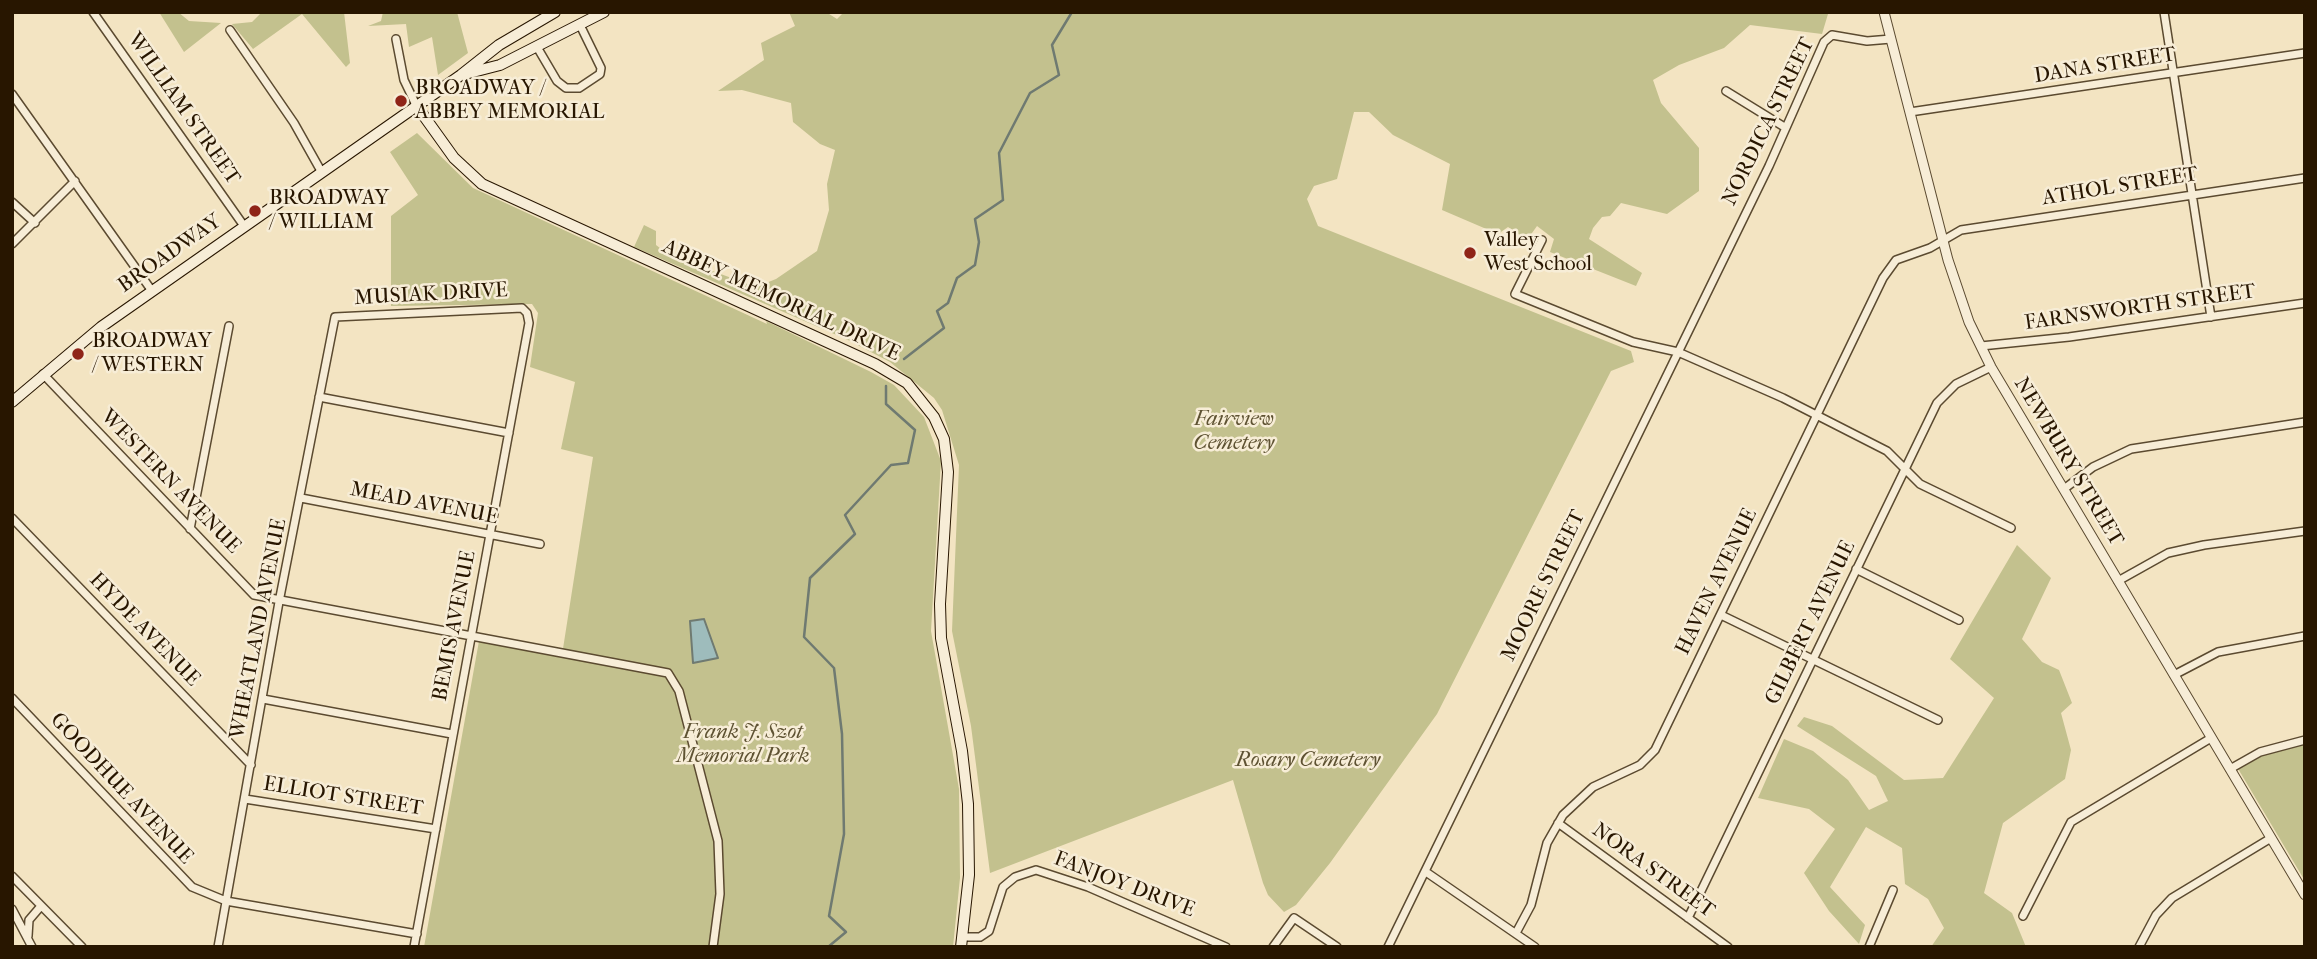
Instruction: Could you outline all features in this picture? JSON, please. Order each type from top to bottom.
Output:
[{"type":"main road","name":"BROADWAY","points":[[12,402],[100,327],[461,75],[488,53],[555,12]]},
{"type":"main road","name":"BROADWAY","points":[[461,75],[515,57],[604,12]]},
{"type":"main road","name":"ABBEY MEMORIAL DRIVE","points":[[415,105],[454,158],[482,184],[865,358],[907,383],[934,417],[943,439],[948,472],[940,604],[941,638],[962,751],[968,804],[969,875],[961,942]]},
{"type":"street","name":"WILLIAM STREET","points":[[93,12],[244,226]]},
{"type":"street","name":"NEWBURY STREET","points":[[1884,12],[1943,238],[1969,322],[1980,346],[2305,895]]},
{"type":"street","points":[[2164,12],[2211,317]]},
{"type":"street","points":[[537,47],[557,81],[566,88],[579,88],[600,74],[601,70],[580,25]]},
{"type":"street","points":[[229,30],[294,122],[321,172]]},
{"type":"street","name":"NORDICA STREET","points":[[1731,240],[1786,128],[1824,42],[1832,35],[1867,41],[1891,39]]},
{"type":"street","points":[[396,39],[404,79],[415,105]]},
{"type":"street","name":"DANA STREET","points":[[1910,112],[2305,53]]},
{"type":"street","points":[[1726,91],[1786,128]]},
{"type":"street","points":[[12,94],[152,291]]},
{"type":"street","name":"ATHOL STREET","points":[[1943,238],[1961,230],[2305,177]]},
{"type":"street","points":[[12,244],[75,181]]},
{"type":"street","points":[[12,202],[35,223]]},
{"type":"street","name":"HAVEN AVENUE","points":[[1516,933],[1531,905],[1544,853],[1558,823],[1593,787],[1640,765],[1651,755],[1892,265],[1914,251],[1930,248],[1943,238]]},
{"type":"street","points":[[1542,240],[1515,294],[1633,342],[1678,352],[1818,414],[1887,451],[1920,484],[2011,528]]},
{"type":"street","name":"MOORE STREET","points":[[1388,947],[1731,240]]},
{"type":"street","name":"FARNSWORTH STREET","points":[[1980,346],[2069,338],[2305,303]]},
{"type":"street","name":"MUSIAK DRIVE","points":[[335,317],[514,308],[522,308],[527,313]]},
{"type":"street","name":"BEMIS AVENUE","points":[[414,947],[529,323],[527,313]]},
{"type":"street","name":"WHEATLAND AVENUE","points":[[218,947],[279,602],[335,317]]},
{"type":"street","points":[[190,529],[229,326]]},
{"type":"street","name":"GILBERT AVENUE","points":[[1688,918],[1904,469],[1943,395],[1956,384],[1991,367]]},
{"type":"street","name":"WESTERN AVENUE","points":[[43,374],[254,595],[279,602],[658,669],[675,679],[718,841],[720,894],[713,947]]},
{"type":"street","points":[[319,397],[509,433]]},
{"type":"street","points":[[2064,489],[2093,467],[2131,449],[2305,422]]},
{"type":"street","name":"MEAD AVENUE","points":[[301,498],[540,544]]},
{"type":"street","name":"HYDE AVENUE","points":[[12,518],[251,765]]},
{"type":"street","points":[[2118,581],[2168,553],[2204,545],[2305,531]]},
{"type":"street","points":[[1856,569],[1959,620]]},
{"type":"street","points":[[1721,615],[1938,720]]},
{"type":"street","points":[[2174,675],[2218,652],[2305,636]]},
{"type":"street","name":"GOODHUE AVENUE","points":[[12,698],[184,881],[226,901],[417,934]]},
{"type":"street","points":[[263,699],[452,734]]},
{"type":"street","points":[[2023,916],[2071,822],[2211,738]]},
{"type":"street","points":[[2230,769],[2260,752],[2305,740]]},
{"type":"street","name":"ELLIOT STREET","points":[[245,799],[436,829]]},
{"type":"street","name":"NORA STREET","points":[[1558,823],[1728,947]]},
{"type":"street","points":[[2139,947],[2156,915],[2172,898],[2271,838]]},
{"type":"street","name":"FANJOY DRIVE","points":[[961,942],[980,937],[989,931],[1003,887],[1015,877],[1036,870],[1088,887],[1226,947]]},
{"type":"street","points":[[1426,872],[1535,947]]},
{"type":"street","points":[[12,876],[82,947]]},
{"type":"street","points":[[1868,947],[1893,890]]},
{"type":"street","points":[[30,943],[29,919],[41,906]]},
{"type":"street","points":[[12,909],[30,943]]},
{"type":"street","points":[[1273,947],[1294,918],[1337,947]]},
{"type":"green space","points":[[159,12],[178,12],[189,21],[221,23],[184,52]]},
{"type":"green space","points":[[262,12],[344,12],[350,63],[346,67],[302,14],[253,49],[232,24],[252,22]]},
{"type":"green space","points":[[383,12],[457,12],[468,53],[438,75],[432,37],[409,47],[406,24],[368,26],[381,21]]},
{"type":"green space","points":[[789,12],[826,12],[837,19],[844,12],[1828,14],[1822,34],[1750,25],[1724,48],[1679,65],[1653,80],[1661,103],[1699,148],[1699,191],[1667,214],[1621,203],[1610,216],[1602,217],[1593,228],[1589,239],[1642,273],[1636,286],[1550,252],[1554,239],[1537,226],[1527,240],[1508,227],[1498,234],[1442,210],[1450,164],[1393,135],[1369,112],[1354,112],[1337,179],[1314,186],[1307,199],[1318,226],[1631,351],[1634,362],[1611,371],[1437,714],[1330,863],[1296,905],[1284,912],[1268,895],[1263,883],[1233,780],[990,873],[971,726],[952,631],[959,465],[942,410],[934,398],[890,362],[848,340],[634,247],[644,225],[656,231],[656,245],[669,255],[756,287],[776,279],[817,251],[829,210],[827,184],[835,150],[820,144],[793,122],[791,103],[742,90],[718,91],[764,60],[761,43],[795,26]]},
{"type":"green space","name":"Frank J. Szot Memorial Park","points":[[417,133],[473,188],[767,324],[766,321],[871,372],[894,385],[924,417],[941,461],[931,631],[959,789],[960,878],[953,947],[424,947],[479,641],[562,655],[593,457],[561,449],[575,382],[530,367],[538,313],[532,304],[391,306],[391,216],[418,195],[390,152]]},
{"type":"green space","points":[[2017,545],[2051,578],[2022,639],[2042,662],[2059,670],[2072,703],[2061,713],[2071,750],[2065,779],[2003,823],[1984,893],[2012,913],[2026,947],[1931,947],[1944,928],[1928,899],[1905,884],[1902,848],[1866,827],[1830,887],[1865,925],[1859,944],[1829,911],[1804,873],[1835,829],[1809,809],[1758,798],[1784,739],[1813,751],[1848,780],[1869,810],[1888,801],[1876,776],[1797,726],[1804,717],[1832,726],[1904,780],[1943,778],[1994,698],[1950,659]]},
{"type":"green space","points":[[2305,741],[2305,881],[2237,767],[2264,751]]},
{"type":"water","points":[[704,619],[718,658],[693,663],[690,621]]},
{"type":"waterway","points":[[904,359],[944,328],[937,311],[948,303],[957,278],[975,265],[979,242],[975,219],[1003,200],[999,153],[1030,93],[1059,75],[1052,45],[1072,12]]},
{"type":"waterway","points":[[828,947],[846,932],[829,916],[844,834],[842,734],[834,668],[804,637],[810,578],[855,534],[845,515],[891,465],[908,463],[915,430],[886,404],[886,386]]},
{"type":"place","name":"BROADWAY / ABBEY MEMORIAL","points":[[401,101]]},
{"type":"place","name":"BROADWAY / WILLIAM","points":[[255,211]]},
{"type":"place","name":"Valley West School","points":[[1470,253]]},
{"type":"place","name":"BROADWAY / WESTERN","points":[[78,354]]},
{"type":"park label","name":"Fairview Cemetery","points":[[1234,432]]},
{"type":"park label","name":"Rosary Cemetery","points":[[1308,761]]}]
